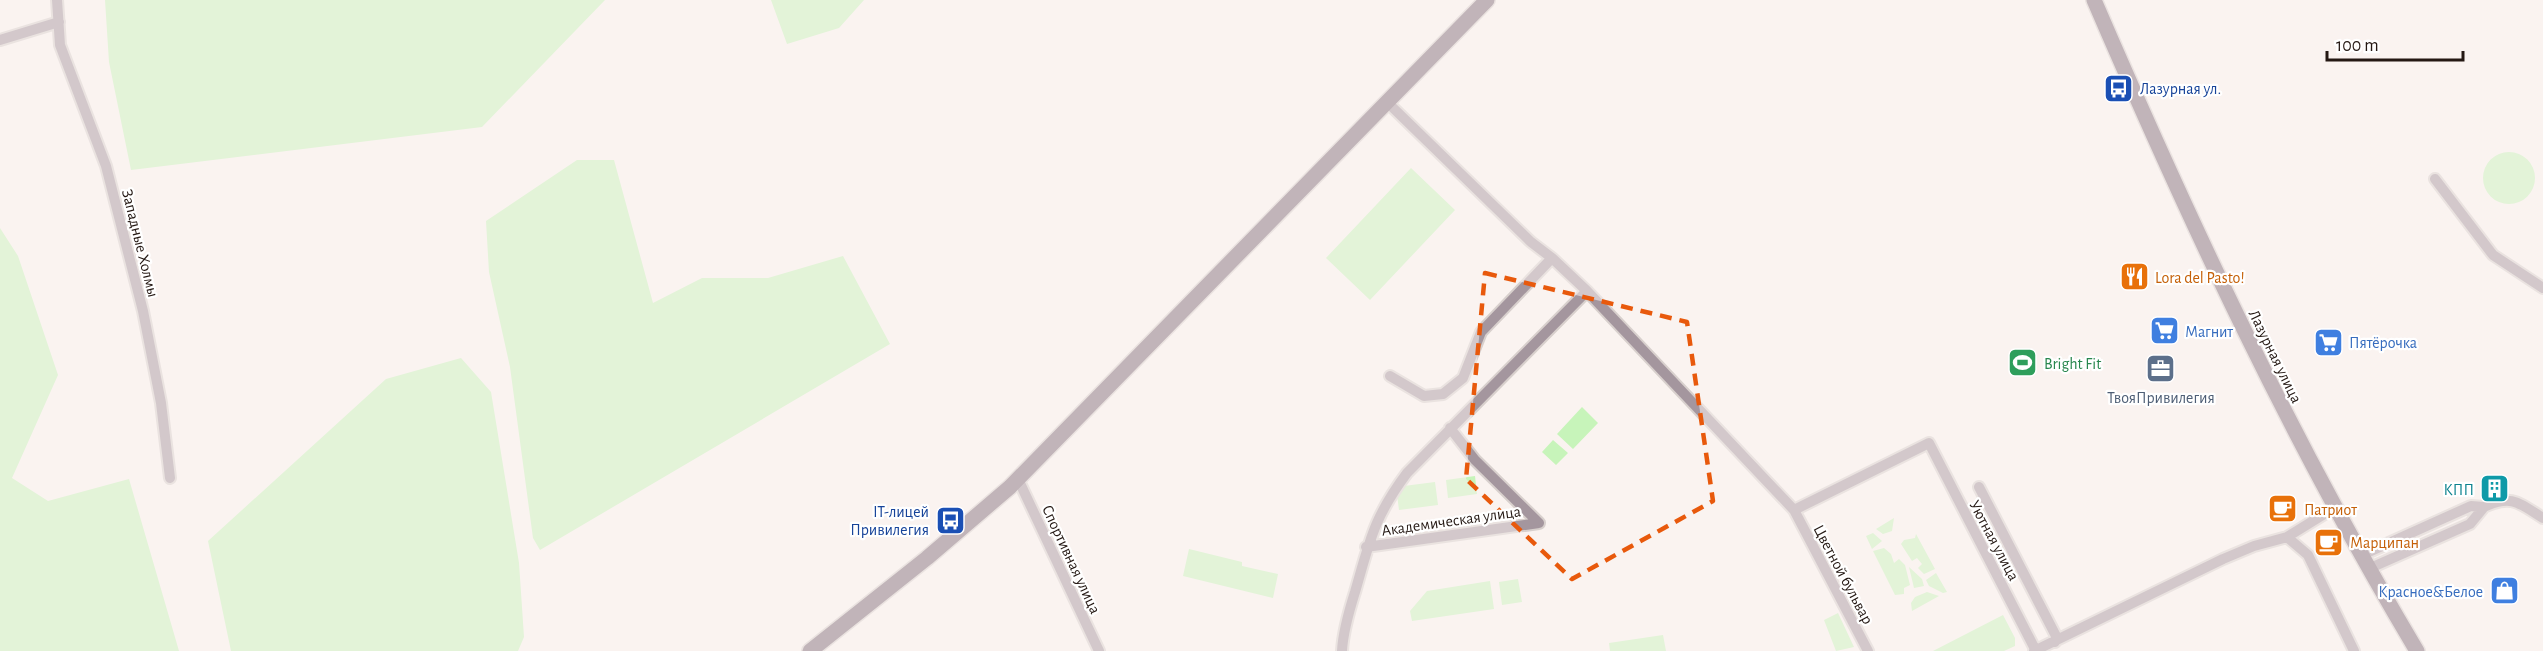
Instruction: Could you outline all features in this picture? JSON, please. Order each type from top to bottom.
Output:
[{"type":"street","name":"Западные Холмы","points":[[57,0],[60,45],[106,166],[143,311],[161,403],[170,478]]},
{"type":"street","points":[[810,651],[927,558],[1018,479],[1487,0]]},
{"type":"street","name":"Лазурная улица","points":[[2094,0],[2197,235],[2275,396],[2364,563],[2417,651]]},
{"type":"street","points":[[0,39],[59,22]]},
{"type":"street","name":"Цветной бульвар","points":[[1387,102],[1531,242],[1587,291],[1794,510],[1868,651]]},
{"type":"street","points":[[2435,179],[2493,255],[2543,288]]},
{"type":"street","points":[[1390,375],[1424,396],[1433,397],[1448,390],[1463,378],[1481,332],[1552,258]]},
{"type":"street","points":[[1366,547],[1385,502],[1407,473],[1587,291]]},
{"type":"street","name":"Академическая улица","points":[[1342,651],[1349,610],[1366,547],[1539,523],[1476,460],[1450,428]]},
{"type":"street","name":"Уютная улица","points":[[1794,510],[1929,443],[2035,651]]},
{"type":"street","name":"Спортивная улица","points":[[1018,479],[1099,651]]},
{"type":"street","points":[[1979,487],[2056,636],[2055,642]]},
{"type":"street","points":[[2364,563],[2470,524],[2484,507],[2500,500],[2515,501],[2543,518]]},
{"type":"street","points":[[2364,563],[2471,506],[2484,507]]},
{"type":"street","points":[[2035,651],[2223,559],[2254,546],[2287,537],[2334,508]]},
{"type":"street","points":[[2287,537],[2308,555],[2354,651]]},
{"type":"highlighted area","points":[[1485,273],[1687,322],[1713,501],[1572,579],[1466,479]]},
{"type":"green space","points":[[105,0],[605,0],[482,127],[131,170],[109,62]]},
{"type":"green space","points":[[771,0],[864,0],[839,28],[787,44]]},
{"type":"green space","points":[[2504,152],[2514,152],[2524,156],[2531,163],[2535,178],[2531,193],[2524,200],[2514,204],[2504,204],[2494,200],[2487,193],[2483,183],[2483,173],[2487,163],[2494,156]]},
{"type":"green space","points":[[577,160],[614,160],[653,303],[702,278],[768,278],[843,256],[890,344],[540,550],[533,538],[510,367],[489,272],[486,221]]},
{"type":"green space","points":[[1411,168],[1455,210],[1370,300],[1326,258]]},
{"type":"green space","points":[[0,228],[18,256],[58,375],[12,478],[48,501],[129,479],[179,651],[0,651]]},
{"type":"green space","points":[[461,358],[491,392],[519,563],[524,637],[518,651],[231,651],[208,541],[386,379]]},
{"type":"green space","points":[[1582,407],[1598,423],[1573,449],[1557,434]]},
{"type":"green space","points":[[1553,440],[1568,453],[1556,465],[1542,452]]},
{"type":"green space","points":[[1475,476],[1477,494],[1448,498],[1446,480]]},
{"type":"green space","points":[[1435,482],[1438,505],[1399,510],[1396,487]]},
{"type":"green space","points":[[1894,518],[1892,531],[1883,534],[1876,529]]},
{"type":"green space","points":[[1873,533],[1882,541],[1872,549],[1866,536]]},
{"type":"green space","points":[[1916,534],[1935,569],[1924,574],[1918,568],[1922,564],[1917,558],[1912,561],[1901,544],[1904,540],[1915,538]]},
{"type":"green space","points":[[1884,548],[1891,554],[1894,563],[1899,559],[1905,565],[1910,585],[1904,588],[1904,594],[1895,595],[1873,551]]},
{"type":"green space","points":[[1189,549],[1242,562],[1242,566],[1278,574],[1273,598],[1183,576]]},
{"type":"green space","points":[[1909,567],[1922,579],[1924,586],[1914,588]]},
{"type":"green space","points":[[1936,573],[1947,592],[1943,593],[1929,586],[1926,580]]},
{"type":"green space","points":[[1518,579],[1522,602],[1502,605],[1499,582]]},
{"type":"green space","points":[[1490,581],[1494,609],[1412,621],[1410,611],[1427,591]]},
{"type":"green space","points":[[1927,592],[1939,596],[1912,611],[1911,603],[1915,597]]},
{"type":"green space","points":[[1838,613],[1854,647],[1836,651],[1824,620]]},
{"type":"green space","points":[[2003,615],[2015,638],[2015,646],[2004,651],[1933,651]]},
{"type":"green space","points":[[1663,635],[1666,651],[1610,651],[1609,643]]},
{"type":"place","name":"Лазурная ул.","points":[[2119,88]]},
{"type":"place","name":"Lora del Pasto!","points":[[2134,277]]},
{"type":"place","name":"Магнит","points":[[2164,331]]},
{"type":"place","name":"Пятёрочка","points":[[2328,342]]},
{"type":"place","name":"Bright Fit","points":[[2023,363]]},
{"type":"place","name":"ТвояПривилегия","points":[[2161,369]]},
{"type":"place","name":"КПП","points":[[2495,489]]},
{"type":"place","name":"Патриот","points":[[2283,509]]},
{"type":"place","name":"IT-лицей Привилегия","points":[[950,520]]},
{"type":"place","name":"Марципан","points":[[2329,542]]},
{"type":"place","name":"Красное&Белое","points":[[2504,591]]}]
